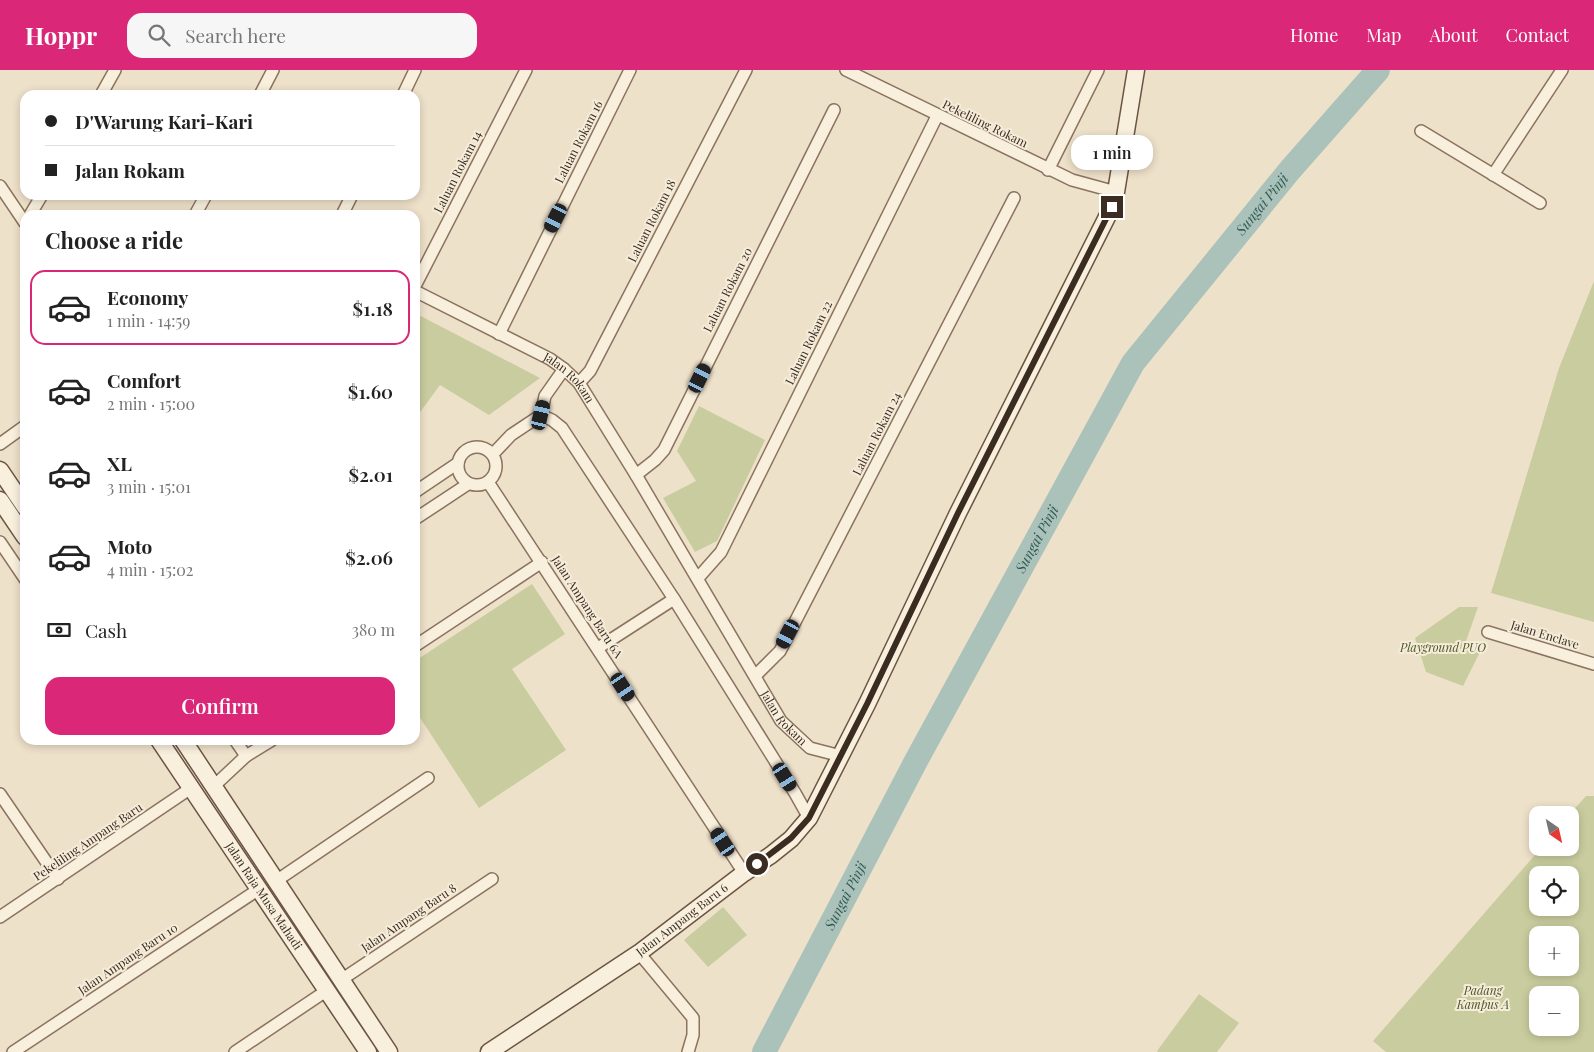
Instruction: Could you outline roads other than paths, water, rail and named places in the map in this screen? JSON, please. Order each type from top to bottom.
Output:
[{"type":"main road","points":[[841,756],[958,513],[1112,207],[1136,70]]},
{"type":"main road","points":[[0,470],[20,500]]},
{"type":"main road","points":[[0,500],[20,530]]},
{"type":"main road","name":"Jalan Raja Musa Mahadi","points":[[162,745],[368,1052]]},
{"type":"main road","name":"Jalan Raja Musa Mahadi","points":[[186,745],[390,1052]]},
{"type":"main road","name":"Jalan Ampang Baru 6","points":[[489,1052],[638,952],[791,838],[809,818],[841,756]]},
{"type":"street","points":[[103,90],[115,70]]},
{"type":"street","points":[[263,90],[274,70]]},
{"type":"street","points":[[406,90],[416,70]]},
{"type":"street","name":"Laluan Rokam 14","points":[[420,276],[526,70]]},
{"type":"street","name":"Laluan Rokam 16","points":[[499,334],[630,70]]},
{"type":"street","name":"Laluan Rokam 18","points":[[580,383],[590,371],[746,70]]},
{"type":"street","name":"Pekeliling Rokam","points":[[846,70],[1048,170],[1072,180],[1116,192]]},
{"type":"street","points":[[1048,170],[1098,70]]},
{"type":"street","points":[[1494,174],[1562,70]]},
{"type":"street","name":"Laluan Rokam 20","points":[[636,475],[664,450],[834,110]]},
{"type":"street","name":"Laluan Rokam 22","points":[[698,578],[721,552],[937,116]]},
{"type":"street","points":[[1422,131],[1540,202]]},
{"type":"street","points":[[0,186],[20,216]]},
{"type":"street","name":"Laluan Rokam 24","points":[[755,676],[780,651],[1014,198]]},
{"type":"street","name":"Jalan Rokam","points":[[420,294],[550,360],[580,383],[698,578],[781,721],[810,748],[841,756]]},
{"type":"street","points":[[492,454],[511,435],[541,415],[545,396],[564,369]]},
{"type":"street","points":[[541,415],[552,420],[562,428],[674,599],[790,784],[809,818]]},
{"type":"street","points":[[0,444],[20,430]]},
{"type":"street","points":[[482,447],[492,454],[497,466],[496,472],[488,482],[479,486],[468,484],[460,475],[458,463],[460,457],[469,448],[482,447]]},
{"type":"street","points":[[420,489],[458,463]]},
{"type":"street","name":"Jalan Ampang Baru 6A","points":[[488,482],[744,873]]},
{"type":"street","points":[[420,516],[468,484]]},
{"type":"street","points":[[0,542],[20,572]]},
{"type":"street","points":[[420,643],[542,562]]},
{"type":"street","points":[[598,648],[674,599]]},
{"type":"street","name":"Jalan Enclave","points":[[1488,632],[1594,664]]},
{"type":"street","points":[[238,745],[246,756]]},
{"type":"street","points":[[214,786],[246,756],[264,745]]},
{"type":"street","points":[[276,881],[428,778]]},
{"type":"street","name":"Pekeliling Ampang Baru","points":[[0,917],[191,788]]},
{"type":"street","points":[[0,794],[58,879]]},
{"type":"street","name":"Jalan Ampang Baru 8","points":[[342,980],[492,879]]},
{"type":"street","name":"Jalan Ampang Baru 10","points":[[13,1052],[259,889]]},
{"type":"street","points":[[638,952],[693,1018],[693,1035],[688,1052]]},
{"type":"street","points":[[235,1052],[326,991]]},
{"type":"waterway","name":"Sungai Pinji","points":[[764,1052],[917,759],[1133,363],[1290,170],[1378,70]]},
{"type":"park label","name":"Playground PUO","points":[[1443,648]]},
{"type":"park label","name":"Padang Kampus A","points":[[1483,998]]}]
